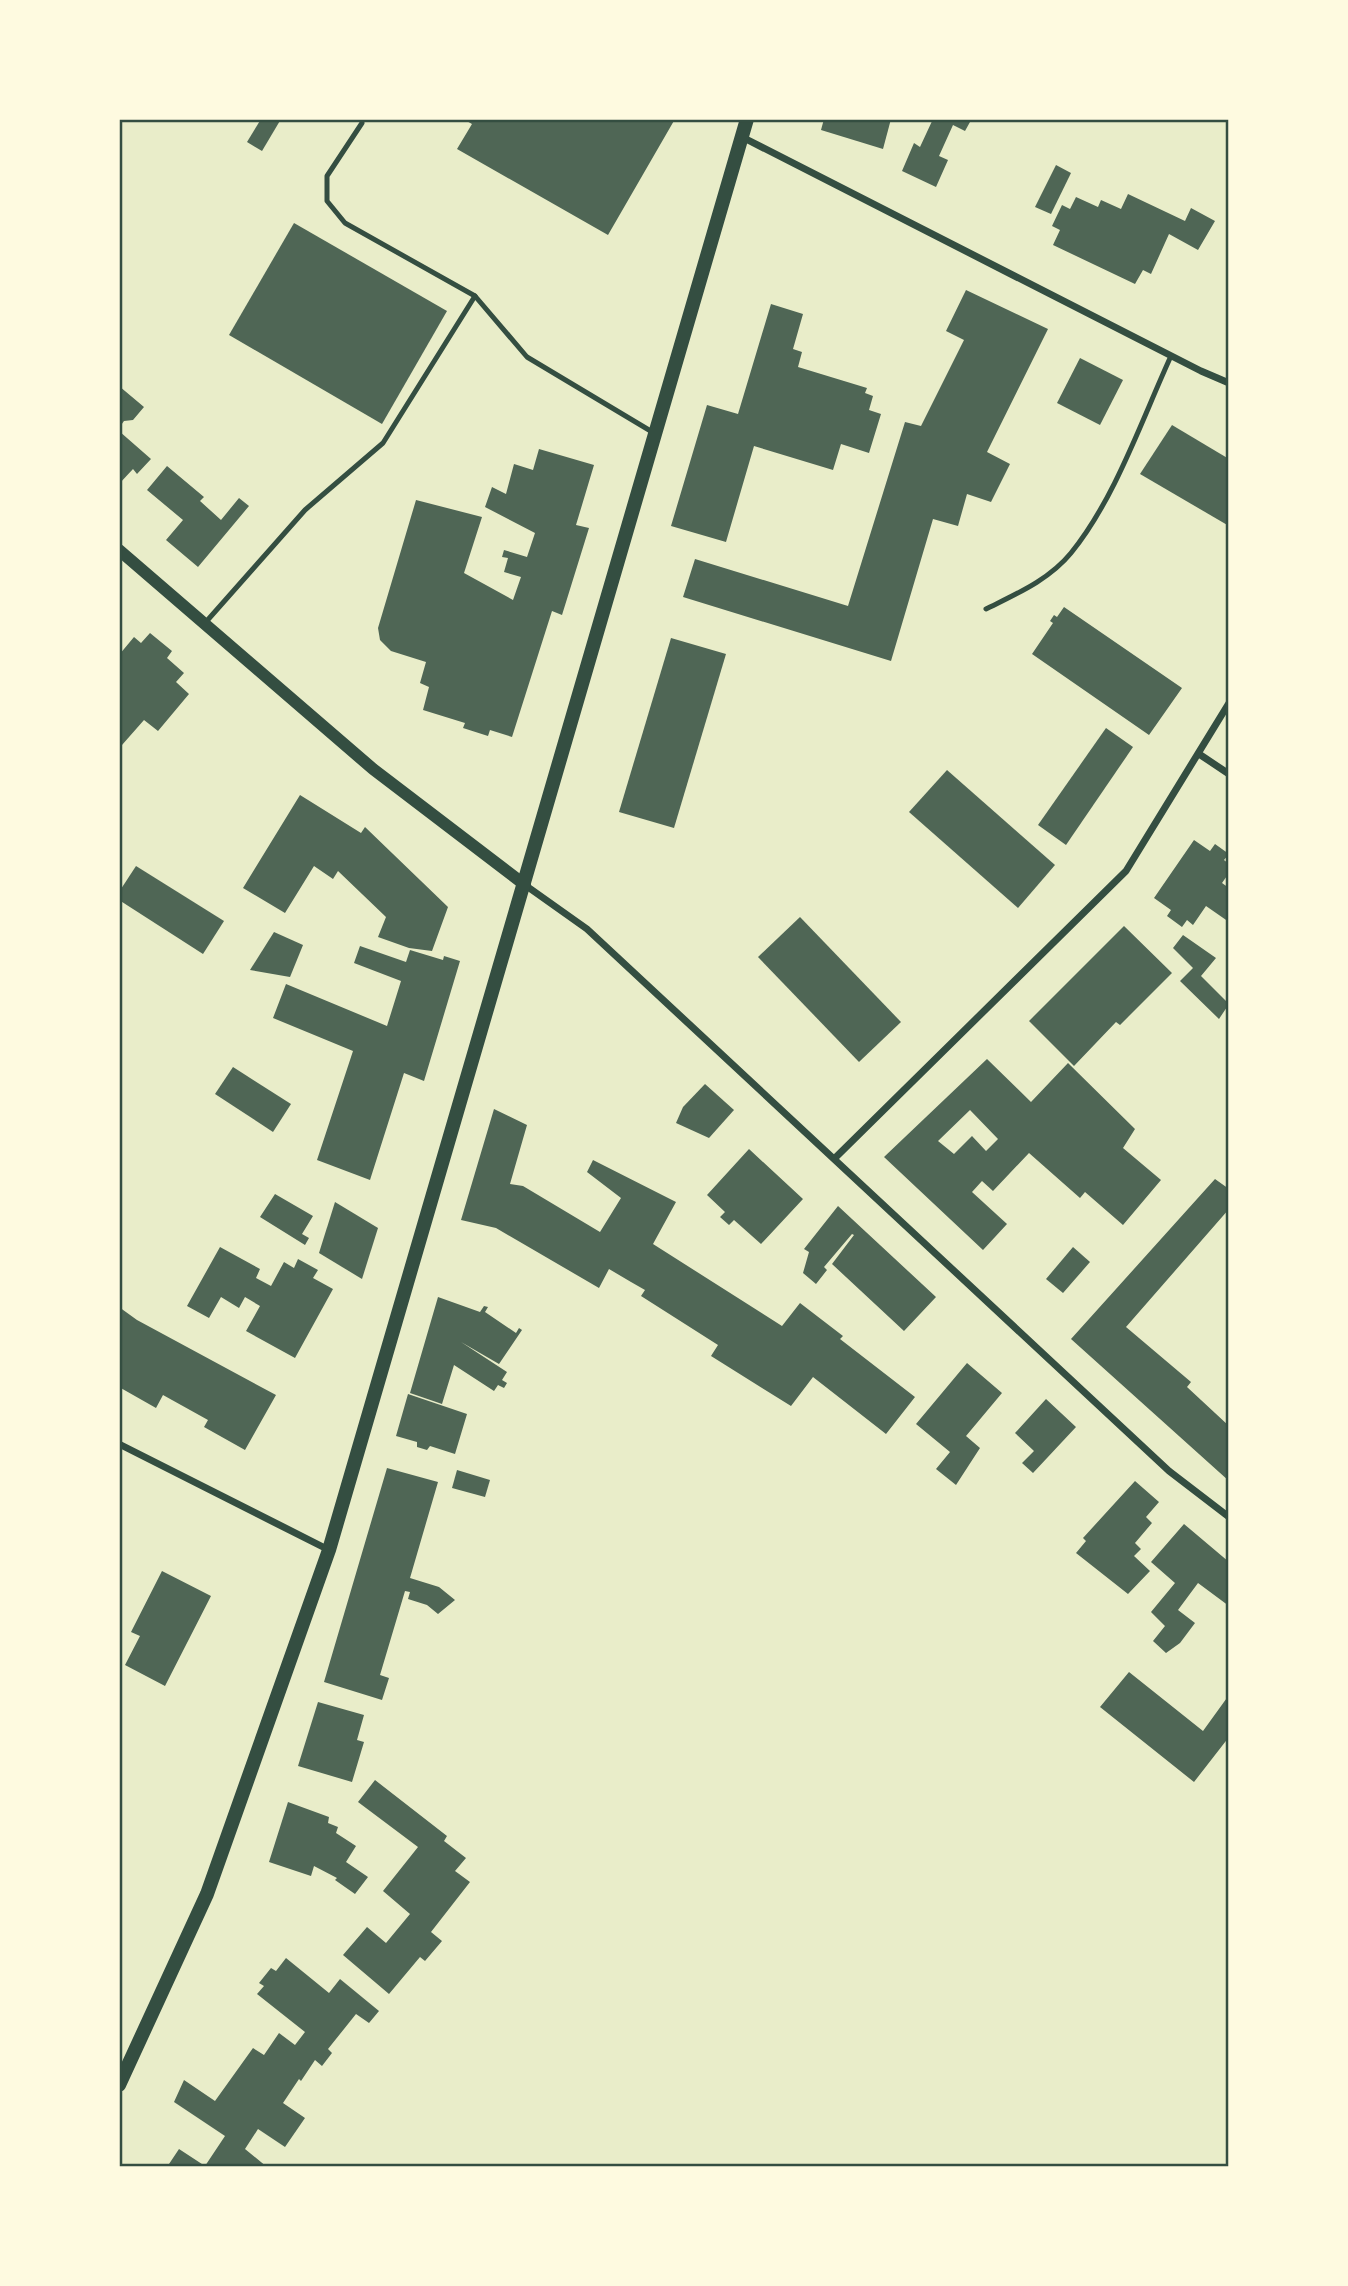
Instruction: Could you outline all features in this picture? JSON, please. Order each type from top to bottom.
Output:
[{"type":"main road","points":[[119,2085],[207,1894],[329,1550],[747,119]]},
{"type":"street","points":[[742,136],[1171,356],[1229,383]]},
{"type":"street","points":[[119,550],[373,769],[587,929],[1169,1471],[1229,1517]]},
{"type":"street","points":[[835,1158],[1126,871],[1229,703]]},
{"type":"street","points":[[1199,754],[1229,774]]},
{"type":"street","points":[[119,1444],[329,1550]]},
{"type":"lane","points":[[362,123],[327,176],[327,201],[345,223],[475,296],[527,357],[656,435]]},
{"type":"lane","points":[[204,623],[304,510],[383,443],[475,296]]},
{"type":"lane","points":[[986,609],[1036,584],[1070,554],[1106,497],[1171,356]]},
{"type":"building","points":[[261,119],[281,119],[262,151],[247,142]]},
{"type":"building","points":[[463,119],[675,119],[608,235],[457,149],[472,124]]},
{"type":"building","points":[[824,119],[891,119],[883,149],[821,130]]},
{"type":"building","points":[[933,119],[970,122],[965,131],[953,125],[939,156],[948,160],[936,187],[902,171],[914,143],[920,147]]},
{"type":"building","points":[[1056,165],[1071,173],[1051,214],[1035,207]]},
{"type":"building","points":[[1128,194],[1185,221],[1191,208],[1215,221],[1198,250],[1169,234],[1151,274],[1143,270],[1135,284],[1053,245],[1060,230],[1052,226],[1062,205],[1070,209],[1076,197],[1098,207],[1101,200],[1121,209]]},
{"type":"building","points":[[294,223],[447,311],[382,424],[229,335]]},
{"type":"building","points":[[966,290],[1048,329],[987,452],[1010,464],[991,502],[967,494],[958,526],[933,519],[891,661],[683,597],[695,559],[848,606],[905,422],[921,426],[964,340],[946,331]]},
{"type":"building","points":[[771,304],[803,314],[793,349],[802,352],[798,367],[867,388],[865,393],[873,396],[869,410],[881,414],[869,453],[841,444],[833,470],[754,446],[726,542],[671,526],[707,405],[738,414]]},
{"type":"building","points":[[1080,358],[1123,380],[1100,425],[1057,403]]},
{"type":"building","points":[[119,386],[144,407],[133,420],[124,421],[119,428]]},
{"type":"building","points":[[1172,425],[1229,459],[1229,526],[1140,474]]},
{"type":"building","points":[[119,431],[151,459],[137,474],[133,469],[119,484]]},
{"type":"building","points":[[539,449],[594,465],[576,525],[589,528],[562,615],[552,611],[512,737],[490,730],[488,736],[463,728],[465,723],[423,710],[429,687],[420,683],[426,662],[391,651],[380,640],[378,628],[416,500],[482,517],[464,573],[513,600],[521,577],[504,572],[508,558],[502,557],[504,550],[527,557],[535,533],[485,507],[492,487],[506,494],[514,464],[533,470]]},
{"type":"building","points":[[167,466],[204,497],[200,501],[221,520],[239,498],[249,506],[198,567],[166,540],[183,520],[147,490]]},
{"type":"building","points":[[1064,607],[1182,688],[1149,735],[1032,654],[1053,623],[1050,621],[1054,615],[1057,617]]},
{"type":"building","points":[[150,633],[172,651],[167,658],[184,673],[176,682],[189,694],[158,731],[144,720],[122,745],[119,743],[119,655],[134,637],[141,643]]},
{"type":"building","points":[[671,638],[726,654],[674,828],[619,812]]},
{"type":"building","points":[[1106,728],[1133,747],[1066,845],[1038,825]]},
{"type":"building","points":[[947,770],[1055,865],[1018,908],[909,812]]},
{"type":"building","points":[[300,795],[361,833],[365,827],[448,907],[432,951],[409,948],[378,937],[386,917],[338,871],[333,879],[314,866],[285,913],[243,888]]},
{"type":"building","points":[[1194,840],[1210,851],[1215,844],[1229,854],[1224,860],[1229,864],[1229,873],[1222,883],[1229,888],[1229,922],[1206,906],[1193,925],[1187,920],[1182,927],[1167,916],[1171,910],[1154,898]]},
{"type":"building","points":[[136,866],[224,921],[203,954],[119,900],[119,892]]},
{"type":"building","points":[[800,917],[901,1022],[859,1062],[758,957]]},
{"type":"building","points":[[1124,926],[1172,973],[1120,1025],[1116,1022],[1074,1066],[1029,1021]]},
{"type":"building","points":[[274,932],[303,945],[290,977],[250,970]]},
{"type":"building","points":[[1183,935],[1216,958],[1201,976],[1229,1004],[1219,1019],[1180,981],[1193,968],[1173,948]]},
{"type":"building","points":[[360,946],[406,962],[410,950],[443,960],[444,956],[460,961],[424,1081],[404,1073],[370,1180],[317,1160],[353,1051],[273,1018],[286,984],[387,1026],[401,981],[354,963]]},
{"type":"building","points":[[987,1059],[1031,1102],[1068,1063],[1135,1129],[1123,1148],[1161,1180],[1123,1225],[1085,1192],[1080,1198],[1029,1153],[993,1191],[982,1181],[972,1192],[1007,1224],[983,1250],[884,1157]],"holes":[[[970,1110],[998,1139],[986,1151],[972,1136],[954,1154],[938,1141]]]},
{"type":"building","points":[[233,1067],[291,1104],[273,1132],[215,1094]]},
{"type":"building","points":[[705,1084],[734,1110],[709,1138],[676,1123],[683,1107]]},
{"type":"building","points":[[494,1109],[527,1125],[510,1184],[523,1186],[600,1232],[621,1198],[587,1172],[593,1160],[676,1202],[653,1244],[782,1326],[800,1303],[843,1336],[840,1339],[915,1397],[886,1434],[813,1377],[791,1406],[711,1356],[718,1345],[641,1296],[645,1290],[609,1269],[599,1288],[496,1228],[461,1220]]},
{"type":"building","points":[[749,1149],[803,1199],[761,1244],[734,1220],[729,1225],[720,1217],[725,1212],[707,1195]]},
{"type":"building","points":[[1215,1179],[1229,1189],[1229,1209],[1126,1327],[1191,1382],[1187,1387],[1229,1426],[1229,1481],[1071,1339]]},
{"type":"building","points":[[275,1194],[313,1216],[302,1234],[309,1238],[305,1245],[260,1217]]},
{"type":"building","points":[[335,1202],[378,1228],[362,1279],[319,1253]]},
{"type":"building","points":[[838,1206],[936,1297],[904,1331],[832,1264],[854,1235],[852,1234],[824,1267],[827,1270],[816,1284],[803,1273],[809,1252],[804,1249]]},
{"type":"building","points":[[220,1247],[260,1269],[256,1278],[271,1286],[284,1262],[294,1268],[298,1259],[318,1270],[313,1278],[333,1289],[295,1358],[246,1331],[260,1306],[245,1297],[239,1308],[221,1297],[209,1318],[187,1306]]},
{"type":"building","points":[[1073,1247],[1090,1262],[1063,1293],[1046,1279]]},
{"type":"building","points":[[438,1297],[480,1312],[484,1306],[488,1307],[485,1312],[516,1333],[519,1328],[522,1330],[499,1364],[461,1342],[507,1372],[502,1380],[507,1383],[504,1388],[498,1385],[494,1391],[454,1365],[442,1404],[410,1393]]},
{"type":"building","points":[[119,1307],[137,1320],[276,1395],[245,1450],[204,1427],[208,1420],[163,1395],[156,1408],[119,1387]]},
{"type":"building","points":[[967,1363],[1002,1393],[966,1436],[980,1448],[956,1485],[936,1469],[950,1452],[916,1424]]},
{"type":"building","points":[[408,1394],[467,1414],[455,1454],[430,1446],[427,1450],[417,1447],[417,1442],[396,1436]]},
{"type":"building","points":[[1046,1399],[1076,1427],[1033,1473],[1022,1463],[1034,1451],[1015,1433]]},
{"type":"building","points":[[387,1468],[438,1482],[410,1578],[439,1587],[455,1600],[438,1614],[427,1605],[408,1599],[410,1592],[405,1591],[380,1675],[389,1678],[382,1700],[324,1682]]},
{"type":"building","points":[[457,1470],[490,1480],[485,1497],[452,1488]]},
{"type":"building","points":[[1135,1481],[1159,1502],[1146,1517],[1152,1523],[1135,1543],[1141,1549],[1134,1556],[1150,1571],[1128,1594],[1076,1553],[1086,1541],[1083,1538]]},
{"type":"building","points":[[1184,1524],[1229,1562],[1229,1606],[1198,1583],[1178,1610],[1195,1623],[1180,1643],[1166,1653],[1153,1641],[1165,1626],[1151,1612],[1175,1583],[1151,1562]]},
{"type":"building","points":[[162,1571],[211,1596],[165,1686],[125,1665],[140,1636],[131,1632]]},
{"type":"building","points":[[1129,1672],[1203,1731],[1229,1695],[1229,1737],[1194,1782],[1100,1707]]},
{"type":"building","points":[[318,1702],[364,1715],[357,1740],[364,1742],[352,1782],[298,1766]]},
{"type":"building","points":[[375,1780],[447,1836],[444,1841],[466,1858],[455,1871],[470,1882],[431,1932],[442,1941],[425,1961],[420,1957],[389,1994],[343,1955],[367,1927],[386,1943],[410,1914],[383,1891],[418,1847],[358,1802]]},
{"type":"building","points":[[288,1802],[329,1817],[328,1823],[338,1827],[336,1833],[356,1846],[346,1862],[368,1877],[355,1894],[335,1880],[337,1878],[314,1866],[311,1876],[269,1862]]},
{"type":"building","points":[[286,1958],[329,1993],[340,1979],[379,2011],[369,2023],[356,2014],[328,2049],[332,2053],[322,2066],[315,2060],[301,2081],[299,2079],[283,2103],[305,2118],[285,2147],[258,2129],[245,2149],[267,2167],[167,2167],[179,2149],[205,2166],[225,2136],[174,2102],[184,2080],[215,2101],[253,2048],[264,2055],[279,2033],[295,2045],[305,2032],[257,1994],[264,1986],[259,1983],[271,1968],[276,1971]]}]
